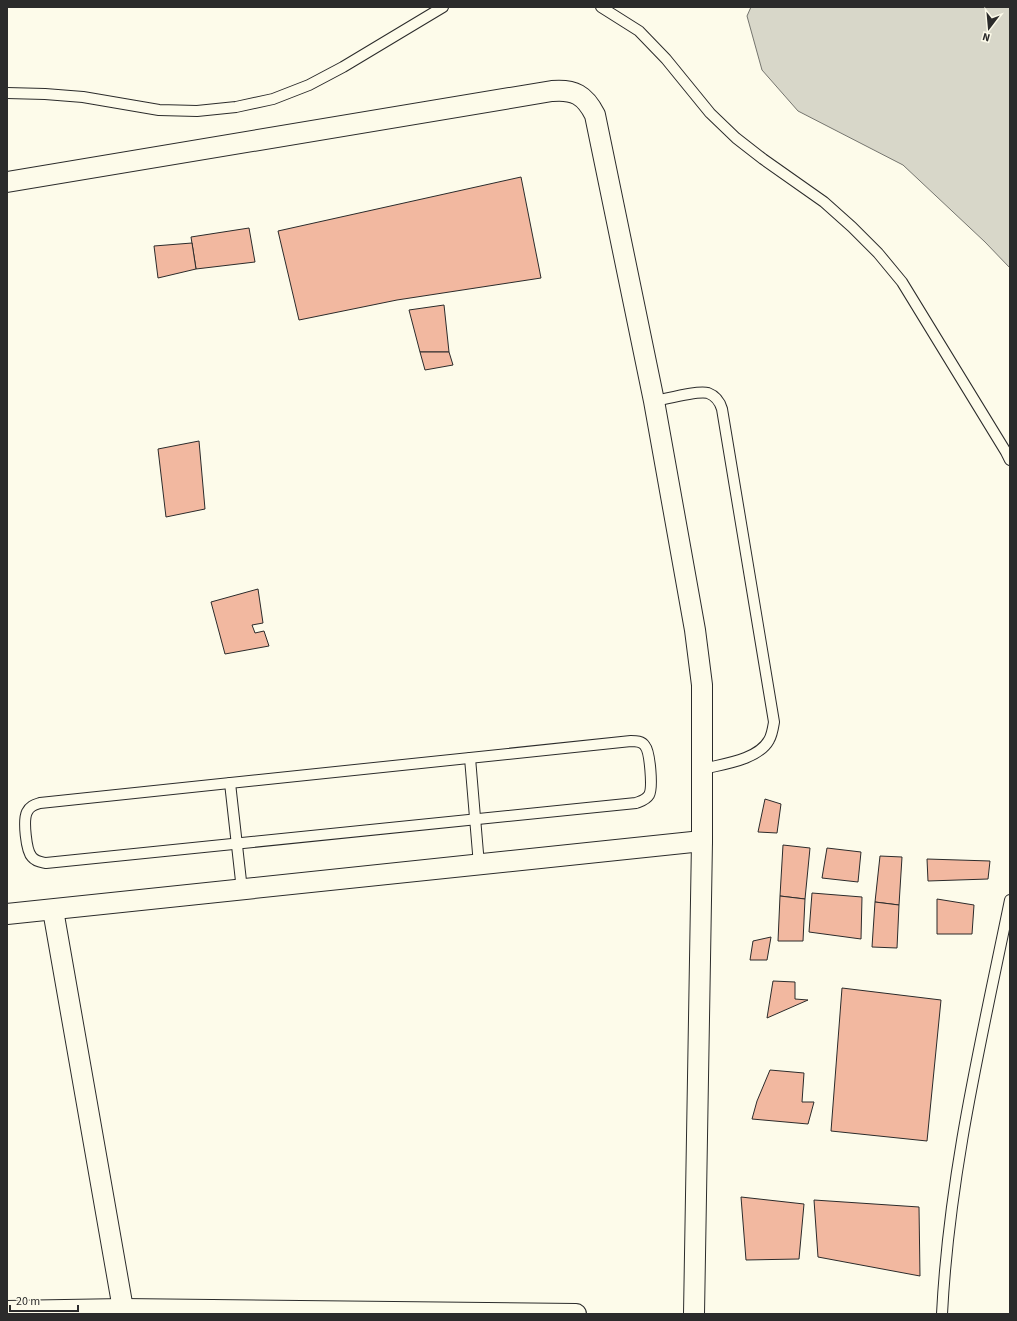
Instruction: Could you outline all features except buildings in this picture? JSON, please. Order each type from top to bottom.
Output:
[{"type":"street","points":[[7,182],[552,91],[563,90],[573,92],[583,97],[590,105],[595,115],[654,401],[699,658],[702,699],[702,841],[694,1314]]},
{"type":"street","points":[[7,914],[702,841]]},
{"type":"street","points":[[53,910],[123,1309]]},
{"type":"street","points":[[7,1311],[123,1309],[173,1312],[576,1314]]},
{"type":"lane","points":[[7,93],[83,97],[159,110],[197,111],[236,107],[273,99],[309,85],[343,67],[444,7]]},
{"type":"lane","points":[[601,7],[639,31],[666,59],[710,113],[736,138],[824,202],[878,253],[902,282],[1010,460]]},
{"type":"lane","points":[[654,401],[700,392],[708,393],[714,396],[720,402],[774,722],[769,740],[764,748],[756,754],[702,769]]},
{"type":"lane","points":[[631,740],[638,741],[645,745],[648,752],[651,788],[649,795],[636,803],[237,844],[46,863],[38,862],[32,858],[28,851],[25,822],[26,813],[32,806],[40,803],[230,783],[631,740]]},
{"type":"lane","points":[[470,758],[479,865]]},
{"type":"lane","points":[[230,783],[242,890]]},
{"type":"lane","points":[[942,1314],[948,1242],[963,1133],[1010,900]]},
{"type":"shaded area","points":[[751,7],[1010,7],[1010,268],[985,242],[903,165],[798,111],[762,70],[747,16]]}]
